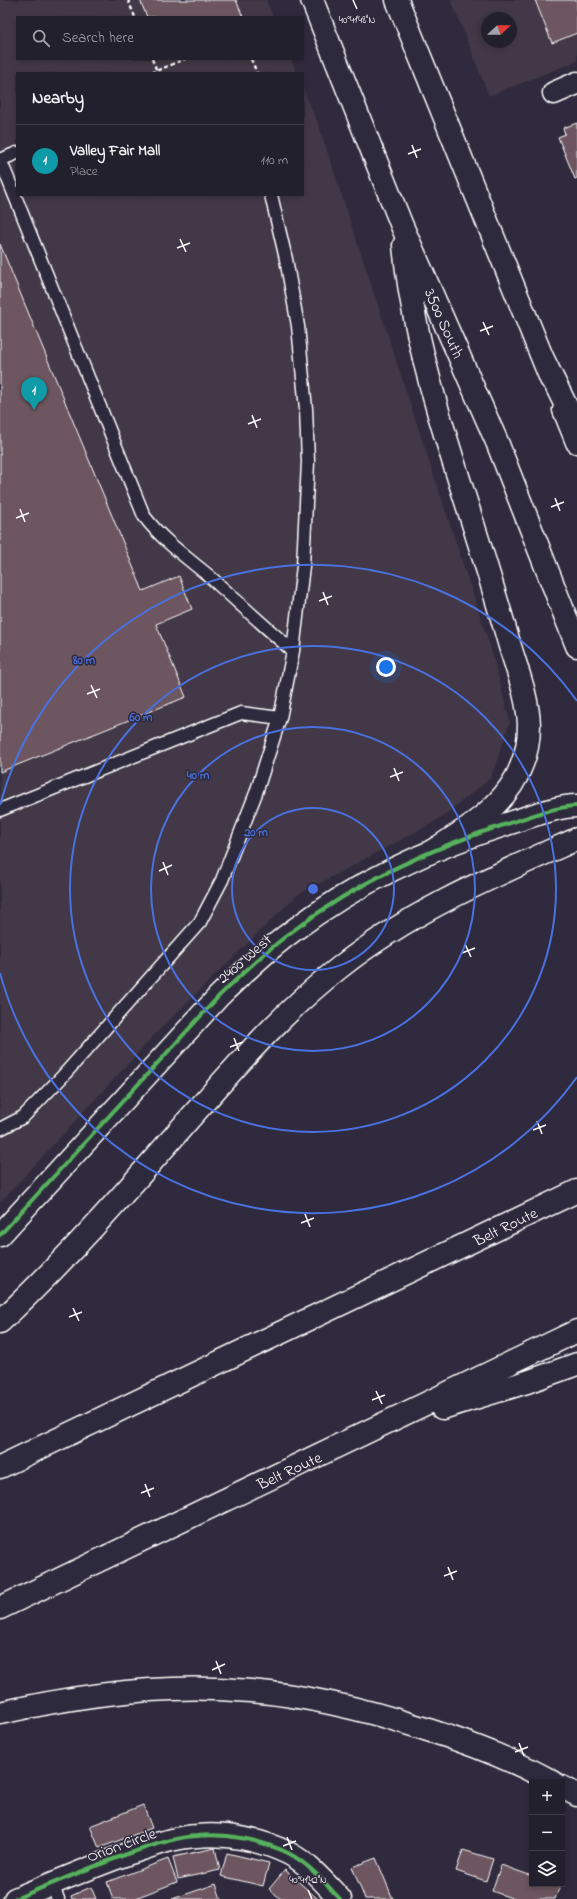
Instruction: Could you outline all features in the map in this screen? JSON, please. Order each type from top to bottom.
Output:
[{"type":"main road","name":"3500 South","points":[[312,0],[402,226],[497,442],[577,646]]},
{"type":"main road","points":[[397,0],[577,442]]},
{"type":"main road","points":[[554,93],[577,83]]},
{"type":"main road","points":[[402,226],[407,277],[428,378],[446,441],[494,589],[527,705],[529,725],[528,745],[522,765],[504,796],[471,825],[429,853]]},
{"type":"main road","points":[[544,361],[577,428]]},
{"type":"main road","name":"2400 West","points":[[0,1235],[219,996],[254,962],[294,930],[336,901],[382,875],[429,853],[500,826],[543,813],[577,806]]},
{"type":"main road","points":[[0,1322],[89,1234],[270,1030],[333,973],[378,940],[419,914],[461,891],[577,839]]},
{"type":"main road","name":"Belt Route","points":[[0,1467],[577,1191]]},
{"type":"main road","name":"Belt Route","points":[[0,1608],[387,1424],[577,1331]]},
{"type":"main road","points":[[387,1424],[464,1402],[577,1364]]},
{"type":"main road","points":[[0,1713],[76,1697],[162,1689],[251,1691],[323,1701],[392,1718],[468,1742],[547,1779]]},
{"type":"main road","points":[[565,1789],[577,1796]]},
{"type":"main road","name":"Orion Circle","points":[[14,1899],[55,1891],[97,1865],[165,1841],[197,1836],[229,1836],[260,1842],[289,1854],[317,1875],[340,1899]]},
{"type":"lane","points":[[16,153],[0,160],[144,516],[169,543],[293,652]]},
{"type":"lane","points":[[0,1129],[22,1117],[56,1084],[200,922],[222,880],[256,793],[280,718],[293,652],[303,566],[307,515],[308,462],[306,409],[298,326],[286,259],[271,196]]},
{"type":"lane","points":[[0,810],[241,713],[280,718]]},
{"type":"path","points":[[128,0],[134,16]]},
{"type":"path","points":[[152,60],[157,71]]},
{"type":"path","points":[[154,72],[183,60]]},
{"type":"path","points":[[251,60],[257,72]]},
{"type":"shaded area","points":[[0,0],[266,0],[273,16],[16,16],[16,60],[291,60],[297,72],[16,72],[16,196],[304,196],[304,90],[319,126],[491,649],[510,722],[491,778],[438,820],[296,896],[159,1030],[0,1203]]},
{"type":"shaded area","points":[[451,0],[577,0],[577,61],[489,96]]},
{"type":"building","points":[[140,0],[236,0],[243,16],[147,16]]},
{"type":"building","points":[[535,0],[577,0],[577,33],[552,43]]},
{"type":"building","points":[[577,123],[577,178],[575,179],[558,137],[565,134],[563,128]]},
{"type":"building","points":[[0,244],[143,591],[179,576],[192,609],[156,624],[186,697],[0,772]]},
{"type":"building","points":[[143,1805],[152,1828],[99,1848],[90,1826]]},
{"type":"building","points":[[215,1848],[220,1870],[178,1879],[173,1857]]},
{"type":"building","points":[[463,1850],[493,1859],[486,1881],[456,1871]]},
{"type":"building","points":[[227,1853],[269,1863],[263,1886],[221,1876]]},
{"type":"building","points":[[376,1858],[393,1899],[365,1899],[352,1867]]},
{"type":"building","points":[[168,1859],[177,1882],[133,1899],[113,1899],[107,1882]]},
{"type":"building","points":[[501,1865],[529,1875],[529,1887],[560,1887],[555,1899],[514,1899],[492,1891]]},
{"type":"building","points":[[285,1870],[318,1899],[281,1899],[269,1889]]},
{"type":"building","points":[[216,1884],[221,1899],[172,1899]]},
{"type":"building","points":[[91,1887],[96,1899],[72,1899],[71,1896]]},
{"type":"cycle path","points":[[0,1235],[219,996],[246,970],[294,930],[319,912],[371,881],[427,854],[455,842],[536,814],[553,809],[577,806]]},
{"type":"cycle path","points":[[15,1899],[86,1869],[163,1842],[180,1838],[208,1835],[244,1838],[278,1848],[302,1862],[340,1899]]},
{"type":"place","name":"Valley Fair Mall","points":[[34,410]]}]
